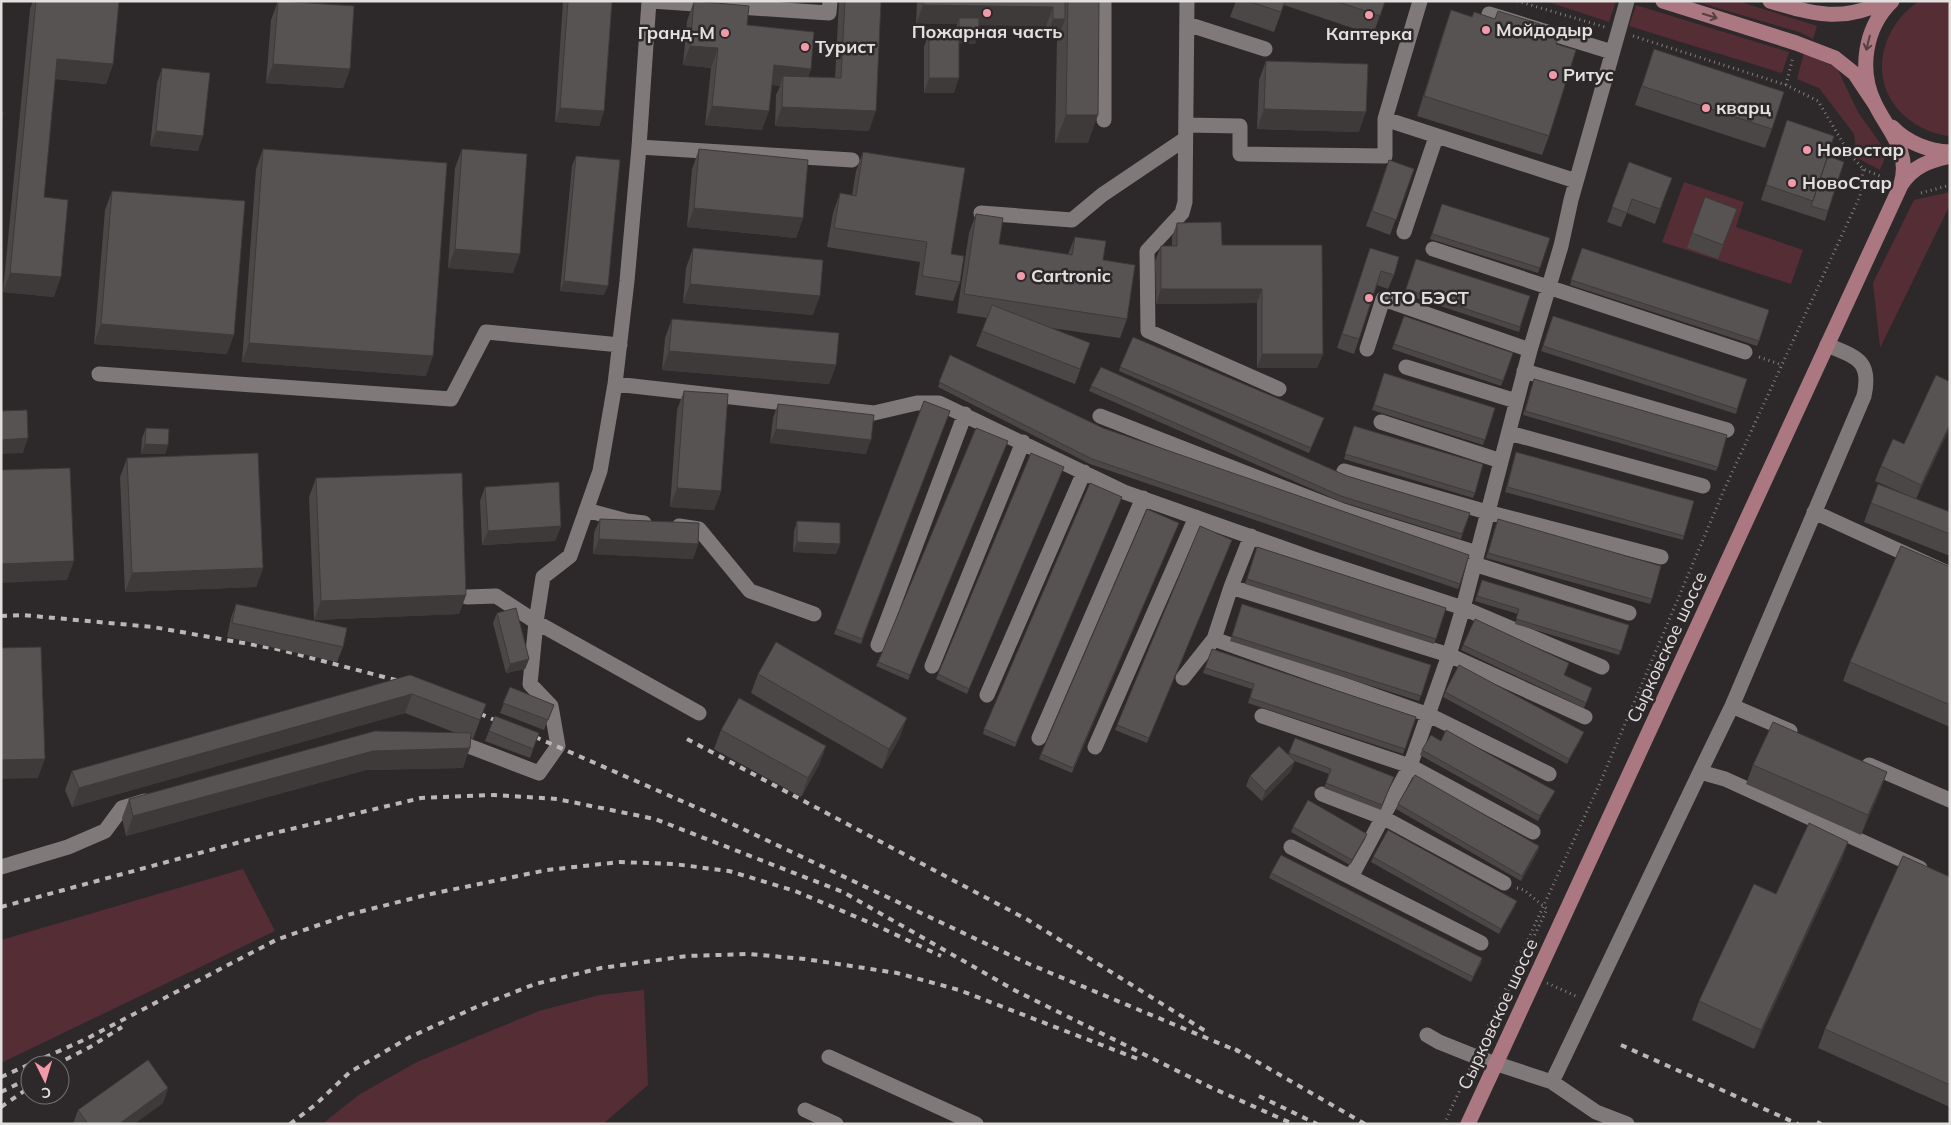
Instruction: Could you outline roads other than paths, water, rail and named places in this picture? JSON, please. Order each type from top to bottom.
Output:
[{"type":"main road","points":[[1663,1],[1796,43],[1835,58],[1855,74],[1898,142],[1904,160],[1901,185]]},
{"type":"main road","points":[[1770,1],[1804,12],[1833,16],[1859,12],[1886,1]]},
{"type":"main road","points":[[1874,104],[1868,88],[1866,53],[1870,36],[1877,20],[1892,1]]},
{"type":"main road","points":[[1884,119],[1896,132],[1910,141],[1926,148],[1950,154]]},
{"type":"main road","points":[[1901,185],[1919,165],[1950,154]]},
{"type":"main road","name":"Сырковское шоссе","points":[[1468,1124],[1901,185]]},
{"type":"street","points":[[440,740],[466,745],[539,773],[558,746],[551,706],[530,684],[536,622],[543,577],[570,556],[600,471],[620,345],[639,147],[650,1],[829,13],[830,1]]},
{"type":"street","points":[[1104,1],[1104,120]]},
{"type":"street","points":[[1188,1],[1185,202],[1182,213],[1147,251],[1148,331],[1279,389]]},
{"type":"street","points":[[981,213],[1072,220],[1186,132],[1240,126],[1240,154],[1385,156],[1385,120],[1420,1]]},
{"type":"street","points":[[1352,877],[1410,766],[1449,655],[1476,559],[1524,371],[1561,246],[1576,181],[1627,1]]},
{"type":"street","points":[[1489,14],[1612,52]]},
{"type":"street","points":[[1187,24],[1265,49]]},
{"type":"street","points":[[1385,120],[1576,181]]},
{"type":"street","points":[[1404,232],[1436,137]]},
{"type":"street","points":[[639,147],[852,160]]},
{"type":"street","points":[[1433,249],[1745,352]]},
{"type":"street","points":[[1367,349],[1383,299],[1530,350]]},
{"type":"street","points":[[99,374],[451,399],[486,332],[620,345]]},
{"type":"street","points":[[1552,1082],[1732,706],[1864,396],[1867,373],[1862,362],[1854,356],[1827,345]]},
{"type":"street","points":[[1406,367],[1516,401]]},
{"type":"street","points":[[1524,371],[1727,430]]},
{"type":"street","points":[[615,384],[874,413],[917,403],[939,403],[1124,492],[1463,608],[1602,667]]},
{"type":"street","points":[[878,645],[965,414]]},
{"type":"street","points":[[1100,416],[1343,510],[1629,612]]},
{"type":"street","points":[[1382,422],[1501,461]]},
{"type":"street","points":[[1509,433],[1703,486]]},
{"type":"street","points":[[932,666],[1023,442]]},
{"type":"street","points":[[1344,471],[1487,512],[1661,557]]},
{"type":"street","points":[[987,695],[1084,472]]},
{"type":"street","points":[[1039,738],[1143,498]]},
{"type":"street","points":[[586,510],[627,521],[699,528],[750,591],[814,614]]},
{"type":"street","points":[[1814,512],[1950,574]]},
{"type":"street","points":[[1095,747],[1196,517]]},
{"type":"street","points":[[1183,678],[1214,639],[1231,587],[1251,536]]},
{"type":"street","points":[[1231,587],[1449,655],[1584,717]]},
{"type":"street","points":[[467,597],[496,596],[536,622],[699,713]]},
{"type":"street","points":[[1214,639],[1429,715],[1549,774]]},
{"type":"street","points":[[1732,706],[1804,737]]},
{"type":"street","points":[[1262,716],[1410,766],[1533,832]]},
{"type":"street","points":[[1859,761],[1950,800]]},
{"type":"street","points":[[1700,772],[1725,779],[1935,875]]},
{"type":"street","points":[[1322,794],[1384,818],[1504,882]]},
{"type":"street","points":[[1,867],[68,846],[105,831],[122,808],[159,797]]},
{"type":"street","points":[[1291,846],[1481,942]]},
{"type":"street","points":[[1427,1035],[1439,1042],[1479,1058],[1552,1082],[1596,1112],[1627,1124]]},
{"type":"street","points":[[830,1057],[976,1124]]},
{"type":"street","points":[[805,1110],[836,1124]]},
{"type":"railway","points":[[1,616],[22,615],[153,627],[277,649],[407,683]]},
{"type":"railway","points":[[469,709],[506,725]]},
{"type":"railway","points":[[524,732],[709,813],[1029,964],[1240,1052]]},
{"type":"railway","points":[[687,739],[1028,920],[1207,1032]]},
{"type":"railway","points":[[1,907],[266,835],[421,798],[494,795],[557,799],[655,819],[843,892],[1016,991],[1210,1087],[1293,1124]]},
{"type":"railway","points":[[1,1077],[86,1039],[276,940],[347,915],[426,895],[547,870],[620,862],[674,864],[729,871],[795,891],[873,924],[941,956]]},
{"type":"railway","points":[[290,1124],[315,1105],[350,1072],[410,1037],[474,1008],[535,984],[601,968],[687,956],[749,954],[805,959],[897,973],[959,990],[1138,1059]]},
{"type":"railway","points":[[70,1057],[122,1027]]},
{"type":"railway","points":[[1621,1045],[1798,1124]]},
{"type":"railway","points":[[1235,1049],[1365,1124]]},
{"type":"railway","points":[[1,1092],[20,1083]]},
{"type":"railway","points":[[1,1107],[20,1094]]},
{"type":"railway","points":[[1259,1096],[1317,1124]]},
{"type":"railway","points":[[1817,1122],[1821,1124]]},
{"type":"place","name":"Пожарная часть","points":[[987,13]]},
{"type":"place","name":"Каптерка","points":[[1369,15]]},
{"type":"place","name":"Мойдодыр","points":[[1486,30]]},
{"type":"place","name":"Гранд-М","points":[[725,33]]},
{"type":"place","name":"Турист","points":[[805,47]]},
{"type":"place","name":"Ритус","points":[[1553,75]]},
{"type":"place","name":"кварц","points":[[1706,108]]},
{"type":"place","name":"Новостар","points":[[1807,150]]},
{"type":"place","name":"НовоСтар","points":[[1792,183]]},
{"type":"place","name":"Cartronic","points":[[1021,276]]},
{"type":"place","name":"СТО БЭСТ","points":[[1369,298]]}]
